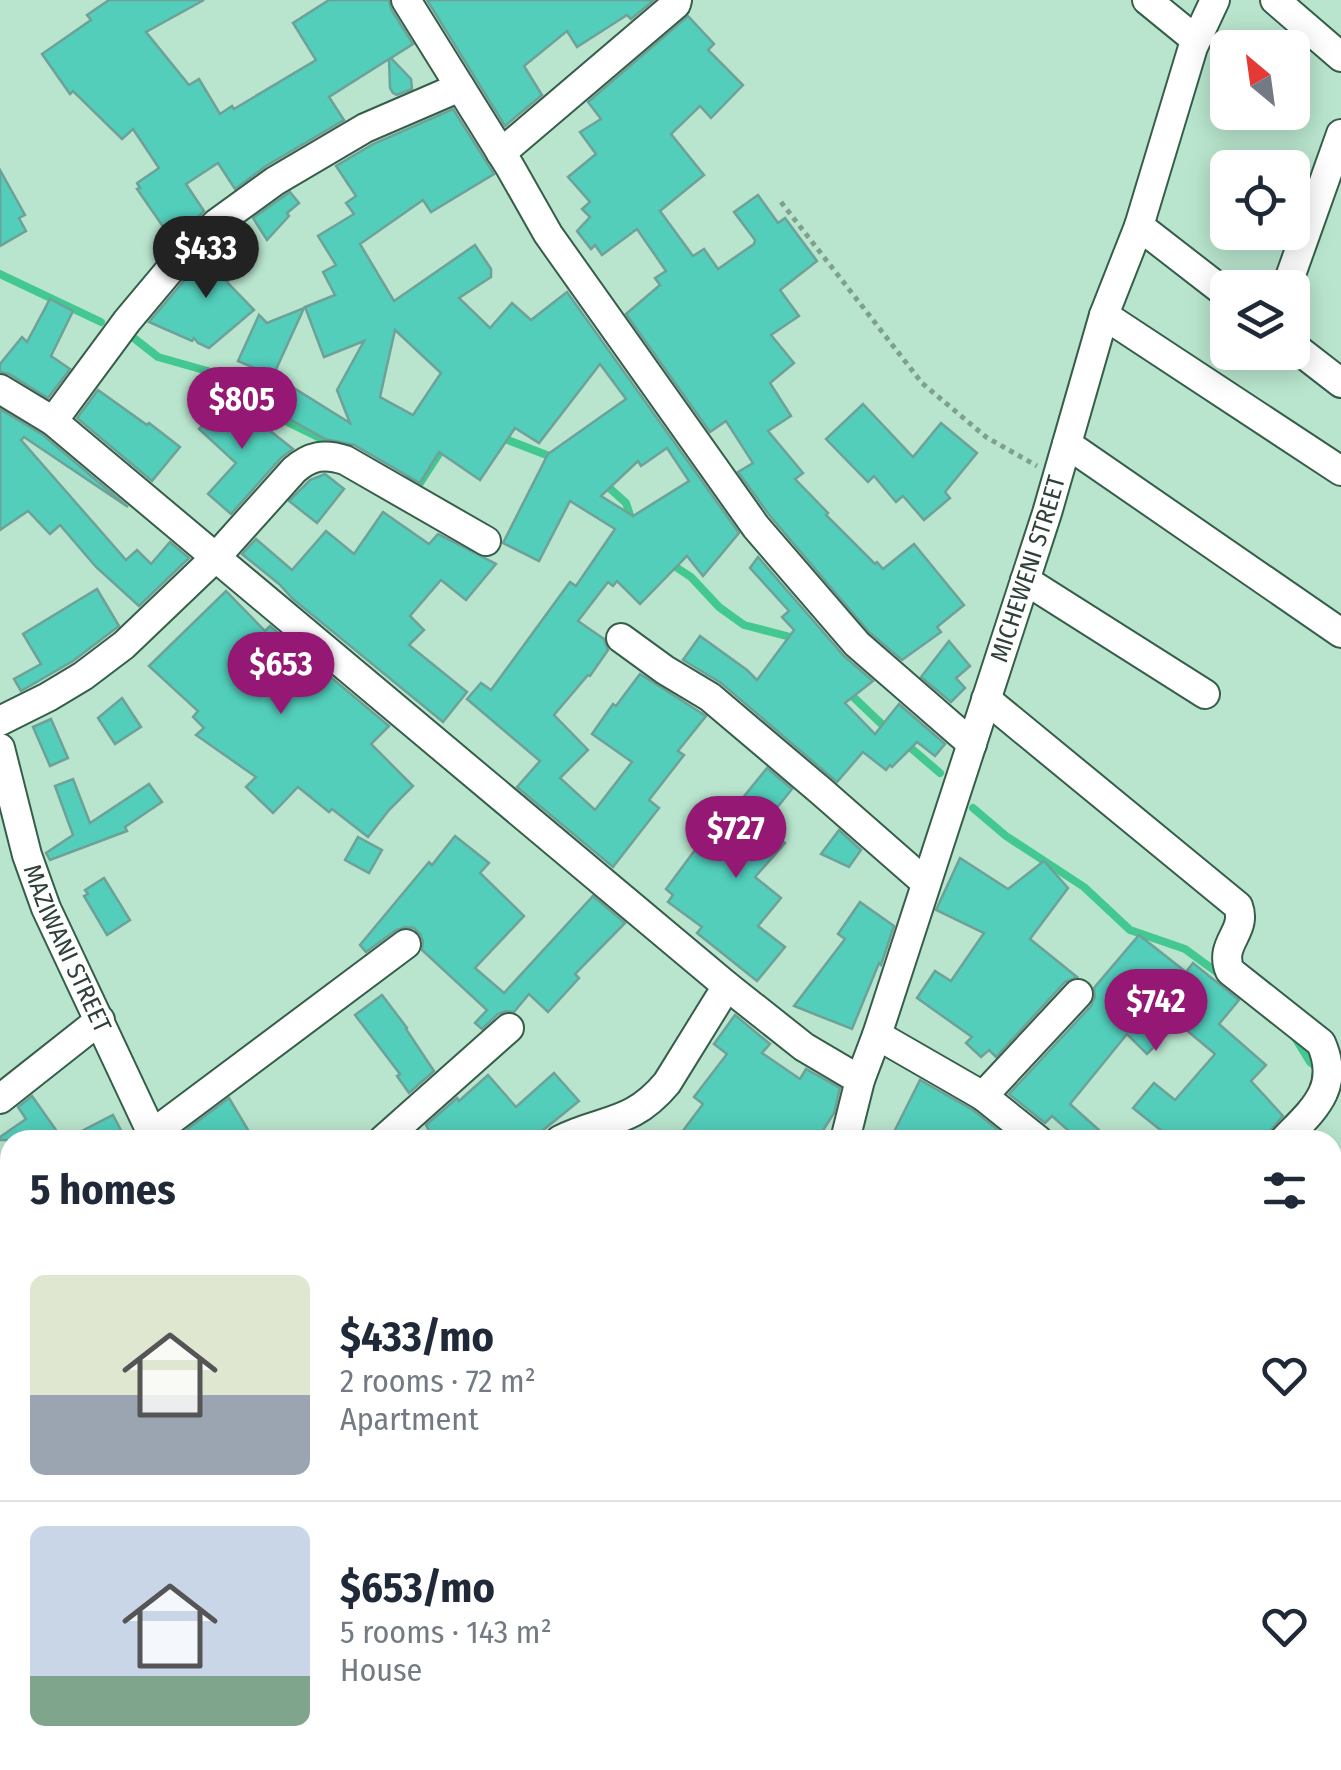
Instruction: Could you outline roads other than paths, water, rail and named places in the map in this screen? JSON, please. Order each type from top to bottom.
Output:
[{"type":"street","points":[[406,0],[548,234],[756,527],[857,644],[972,744]]},
{"type":"street","points":[[501,153],[677,0]]},
{"type":"street","points":[[1147,0],[1196,40]]},
{"type":"street","name":"MICHEWENI STREET","points":[[848,1130],[860,1080],[1025,580],[1104,314],[1138,226],[1196,40],[1215,0]]},
{"type":"street","points":[[1275,0],[1341,57]]},
{"type":"street","points":[[53,422],[137,308],[179,259],[218,222],[275,181],[365,128],[460,87]]},
{"type":"street","points":[[1293,270],[1341,134]]},
{"type":"street","points":[[1138,226],[1210,281]]},
{"type":"street","points":[[1104,314],[1341,471]]},
{"type":"street","points":[[1310,359],[1341,383]]},
{"type":"street","points":[[0,389],[53,422],[804,1048],[860,1080]]},
{"type":"street","points":[[1067,444],[1341,633]]},
{"type":"street","points":[[0,721],[48,697],[104,660],[216,557],[304,461],[324,455],[344,460],[486,541]]},
{"type":"street","points":[[1025,580],[1205,694]]},
{"type":"street","points":[[621,638],[710,697],[926,883]]},
{"type":"street","points":[[986,699],[1233,900],[1242,920],[1227,950],[1230,971],[1321,1043],[1327,1054],[1329,1080],[1320,1103],[1294,1130]]},
{"type":"street","name":"MAZIWANI STREET","points":[[0,748],[7,809],[46,908],[150,1130]]},
{"type":"street","points":[[162,1130],[406,944]]},
{"type":"street","points":[[583,1130],[617,1121],[656,1096],[727,986]]},
{"type":"street","points":[[984,1096],[1078,994]]},
{"type":"street","points":[[0,1099],[100,1020]]},
{"type":"street","points":[[394,1130],[509,1028]]},
{"type":"street","points":[[877,1034],[984,1096],[1026,1130]]},
{"type":"waterway","points":[[0,274],[101,322]]},
{"type":"waterway","points":[[135,339],[158,357],[250,383],[261,409],[334,445]]},
{"type":"waterway","points":[[500,437],[557,459]]},
{"type":"waterway","points":[[405,480],[418,486],[444,446]]},
{"type":"waterway","points":[[605,484],[626,503],[633,524]]},
{"type":"waterway","points":[[668,562],[691,577],[719,607],[744,625],[798,639]]},
{"type":"waterway","points":[[846,690],[890,732]]},
{"type":"waterway","points":[[905,743],[940,773]]},
{"type":"waterway","points":[[973,808],[1006,836],[1084,887],[1130,930],[1185,949],[1222,976]]},
{"type":"waterway","points":[[1294,1036],[1318,1068]]}]
